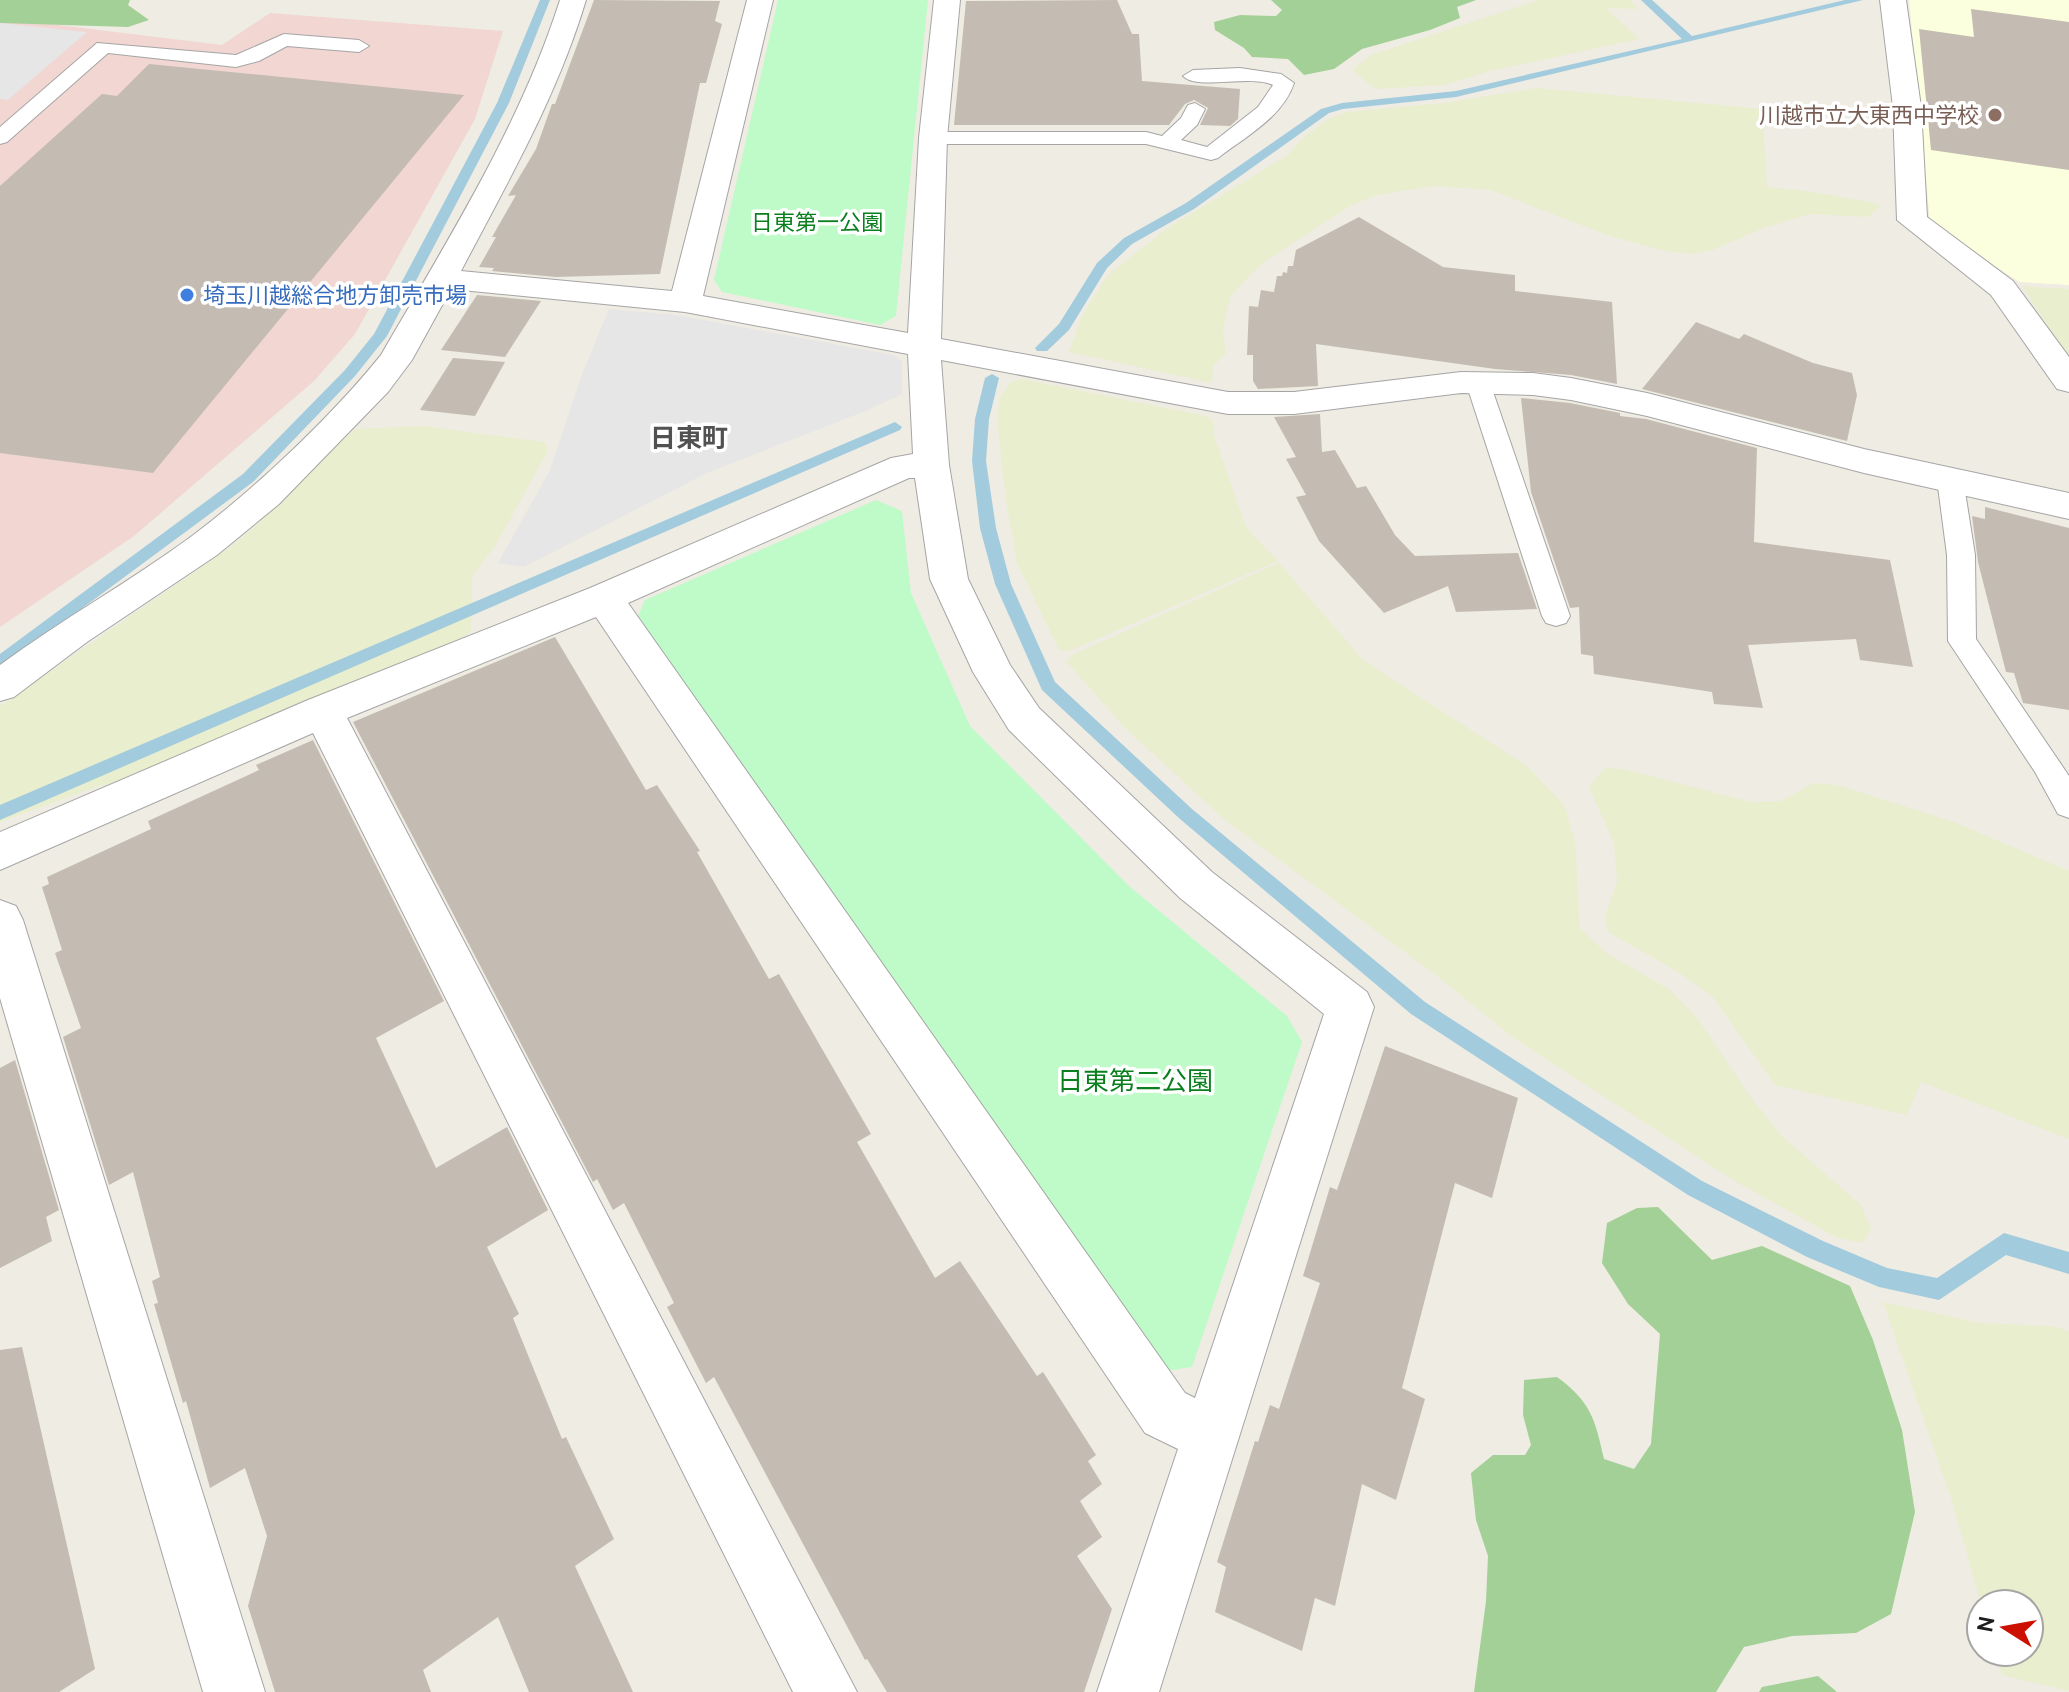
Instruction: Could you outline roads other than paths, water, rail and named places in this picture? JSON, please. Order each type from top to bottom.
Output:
[{"type":"street","points":[[0,686],[73,632],[204,546],[266,495],[376,384],[395,360],[530,113],[558,49],[573,0]]},
{"type":"street","points":[[685,302],[760,0]]},
{"type":"street","points":[[947,0],[933,138],[924,349],[931,465],[949,579],[993,672],[1024,719],[1196,885],[1350,1007],[1128,1692]]},
{"type":"street","points":[[1893,0],[1907,107],[1912,220],[2002,288],[2069,381]]},
{"type":"street","points":[[441,279],[685,302],[924,349],[1258,406],[1429,383],[1493,382],[1582,391],[1657,406],[1797,445],[2069,506]]},
{"type":"street","points":[[0,852],[323,711],[604,598],[904,466],[931,465]]},
{"type":"street","points":[[604,598],[1165,1413],[1212,1435]]},
{"type":"street","points":[[323,711],[826,1692]]},
{"type":"street","points":[[0,920],[234,1692]]},
{"type":"lane","points":[[0,138],[104,47],[236,61],[252,57],[284,40],[359,46]]},
{"type":"lane","points":[[933,138],[1114,137],[1168,141],[1211,154],[1273,104],[1284,83],[1277,78],[1253,75],[1193,76]]},
{"type":"lane","points":[[1168,141],[1190,121],[1195,109]]},
{"type":"lane","points":[[1478,383],[1556,616]]},
{"type":"lane","points":[[1950,479],[1961,555],[1962,641],[2061,774],[2069,805]]},
{"type":"waterway","points":[[0,663],[248,478],[350,373],[380,336],[503,103],[545,0]]},
{"type":"waterway","points":[[1646,0],[1690,40]]},
{"type":"waterway","points":[[1690,40],[1858,0]]},
{"type":"waterway","points":[[1042,348],[1064,327],[1102,266],[1128,241],[1190,206],[1325,111],[1342,106],[1456,94],[1690,40]]},
{"type":"waterway","points":[[992,378],[982,419],[979,461],[988,528],[1003,584],[1048,686],[1186,814],[1418,1008],[1695,1188],[1815,1249],[1887,1279],[1939,1289],[2004,1244],[2069,1263]]},
{"type":"waterway","points":[[0,813],[895,427]]},
{"type":"place","name":"川越市立大東西中学校","points":[[1995,115]]},
{"type":"place","name":"埼玉川越総合地方卸売市場","points":[[187,295]]},
{"type":"district","name":"日東町","points":[[689,438]]},
{"type":"park label","name":"日東第一公園","points":[[817,222]]},
{"type":"park label","name":"日東第二公園","points":[[1135,1081]]}]
